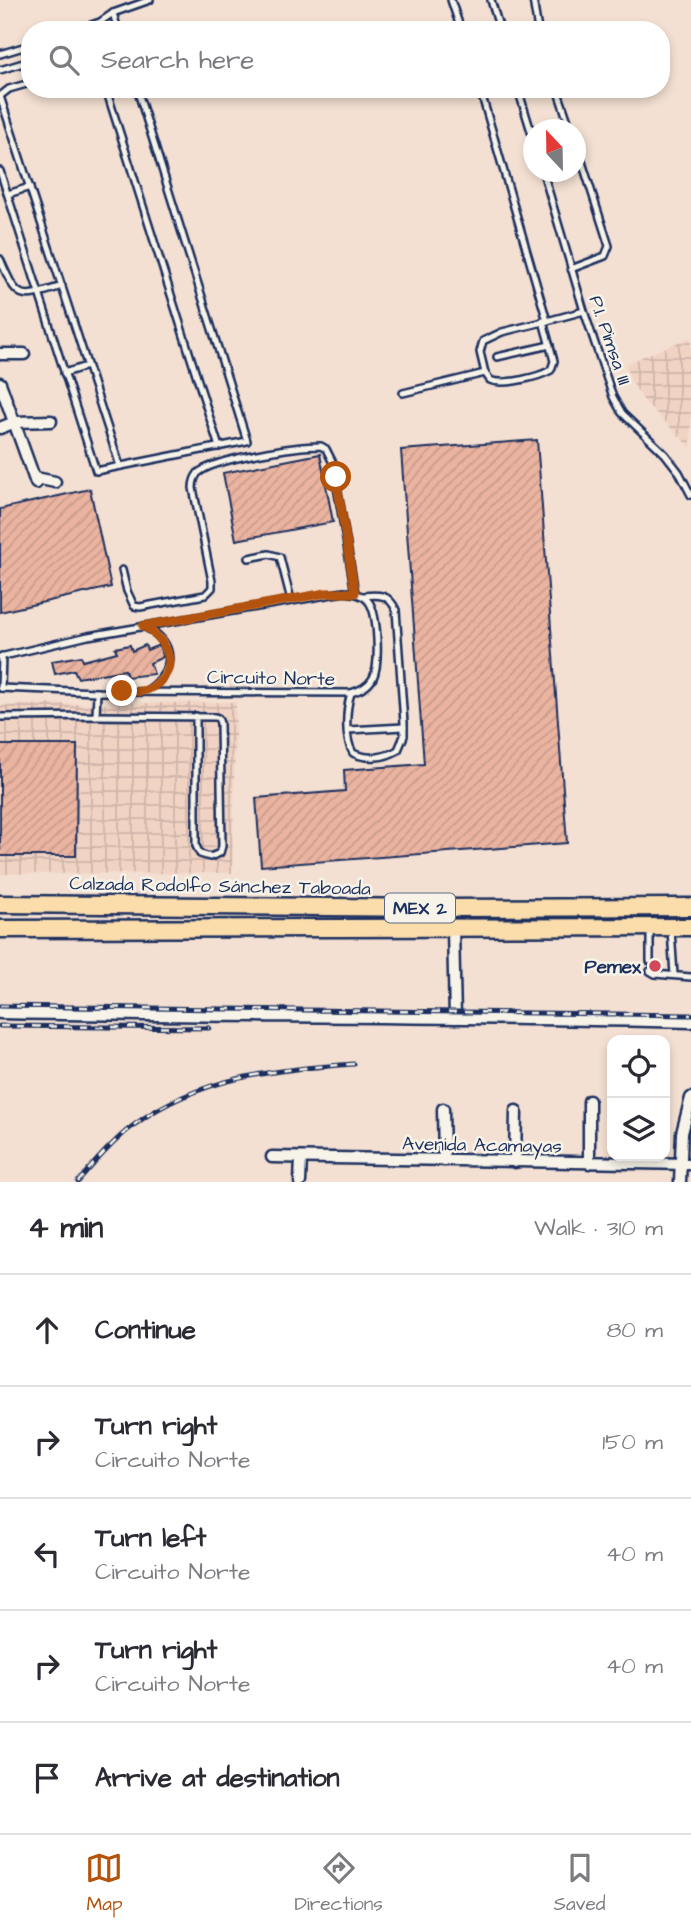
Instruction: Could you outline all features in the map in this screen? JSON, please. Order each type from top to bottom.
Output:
[{"type":"main road","name":"Calzada Rodolfo Sánchez Taboada","points":[[0,904],[426,908],[688,905]]},
{"type":"main road","name":"MEX 2","points":[[0,929],[691,927]]},
{"type":"street","points":[[0,354],[24,354]]},
{"type":"street","points":[[0,383],[36,481],[55,482]]},
{"type":"street","points":[[0,428],[15,422],[51,421]]},
{"type":"street","points":[[453,929],[455,1018]]},
{"type":"street","points":[[0,1013],[691,1021]]},
{"type":"street","points":[[680,1182],[685,1164],[682,1133],[691,1098]]},
{"type":"street","points":[[589,1101],[589,1163]]},
{"type":"street","points":[[443,1109],[443,1160]]},
{"type":"street","points":[[515,1161],[516,1111]]},
{"type":"street","name":"Avenida Acamayas","points":[[272,1157],[685,1164]]},
{"type":"street","points":[[300,1182],[301,1158]]},
{"type":"lane","points":[[101,21],[113,13],[150,0]]},
{"type":"lane","points":[[451,0],[458,21]]},
{"type":"lane","points":[[491,0],[497,21]]},
{"type":"lane","points":[[533,0],[536,21]]},
{"type":"lane","points":[[113,13],[115,21]]},
{"type":"lane","points":[[0,54],[21,48]]},
{"type":"lane","points":[[0,71],[21,64]]},
{"type":"lane","points":[[21,86],[9,89],[0,96],[120,466]]},
{"type":"lane","points":[[109,98],[219,447]]},
{"type":"lane","points":[[0,171],[96,471],[247,442],[140,98]]},
{"type":"lane","points":[[483,98],[545,321],[554,365],[548,372],[500,383],[490,380],[485,373],[480,352],[483,341],[502,332],[545,321],[584,311]]},
{"type":"lane","points":[[521,98],[527,119]]},
{"type":"lane","points":[[560,98],[567,119]]},
{"type":"lane","points":[[571,269],[605,256],[609,246],[586,175]]},
{"type":"lane","name":"P.I. Pimsa III","points":[[546,182],[604,373],[622,412],[665,454],[679,472],[691,495]]},
{"type":"lane","points":[[8,194],[30,187]]},
{"type":"lane","points":[[0,259],[10,284],[25,296],[62,286]]},
{"type":"lane","points":[[497,357],[550,345]]},
{"type":"lane","points":[[64,373],[87,366]]},
{"type":"lane","points":[[403,393],[485,373]]},
{"type":"lane","points":[[122,570],[134,606],[205,595],[212,588],[212,581],[193,488],[197,474],[231,460],[321,446],[326,449],[333,463],[355,593]]},
{"type":"lane","points":[[249,558],[269,554],[280,557],[291,600]]},
{"type":"lane","points":[[1,688],[1,656],[88,636],[326,593],[383,595],[389,598],[396,610],[404,727],[398,750],[388,755],[369,757],[353,753],[350,748],[347,709],[351,693]]},
{"type":"lane","name":"Circuito Norte","points":[[1,688],[97,692],[351,693],[366,687],[375,674],[375,622],[370,603],[363,596]]},
{"type":"lane","points":[[143,626],[165,643],[169,659],[165,673],[147,691]]},
{"type":"lane","points":[[96,716],[97,692]]},
{"type":"lane","points":[[0,717],[196,716],[215,717],[220,723],[222,846],[220,853],[210,857],[200,855],[196,846],[196,716]]},
{"type":"lane","points":[[348,730],[404,727]]},
{"type":"lane","points":[[670,927],[674,975]]},
{"type":"lane","points":[[650,928],[650,961]]},
{"type":"lane","points":[[650,971],[654,974],[691,977]]},
{"type":"shaded area","points":[[691,337],[691,448],[644,401],[630,379],[625,364]]},
{"type":"shaded area","points":[[236,702],[232,873],[0,874],[0,705]]},
{"type":"building","points":[[537,440],[567,843],[261,866],[256,798],[345,791],[344,770],[424,764],[401,450]]},
{"type":"building","points":[[320,454],[333,522],[236,540],[223,473]]},
{"type":"building","points":[[90,489],[111,587],[0,612],[0,509]]},
{"type":"building","points":[[130,645],[132,651],[145,645],[147,650],[159,645],[163,657],[150,663],[154,674],[127,677],[125,670],[78,678],[74,670],[55,674],[52,661],[81,656],[83,661],[117,652],[115,648]]},
{"type":"building","points":[[0,745],[77,745],[76,856],[0,856]]},
{"type":"railway","points":[[0,1006],[691,1015]]},
{"type":"railway","points":[[0,1026],[209,1028]]},
{"type":"railway","points":[[78,1182],[126,1131],[185,1096],[239,1078],[354,1064]]},
{"type":"place","name":"Pemex","points":[[655,966]]},
{"type":"route","points":[[122,691],[147,691],[161,679],[169,665],[165,643],[154,631],[143,626],[326,593],[355,593],[336,477]]}]
